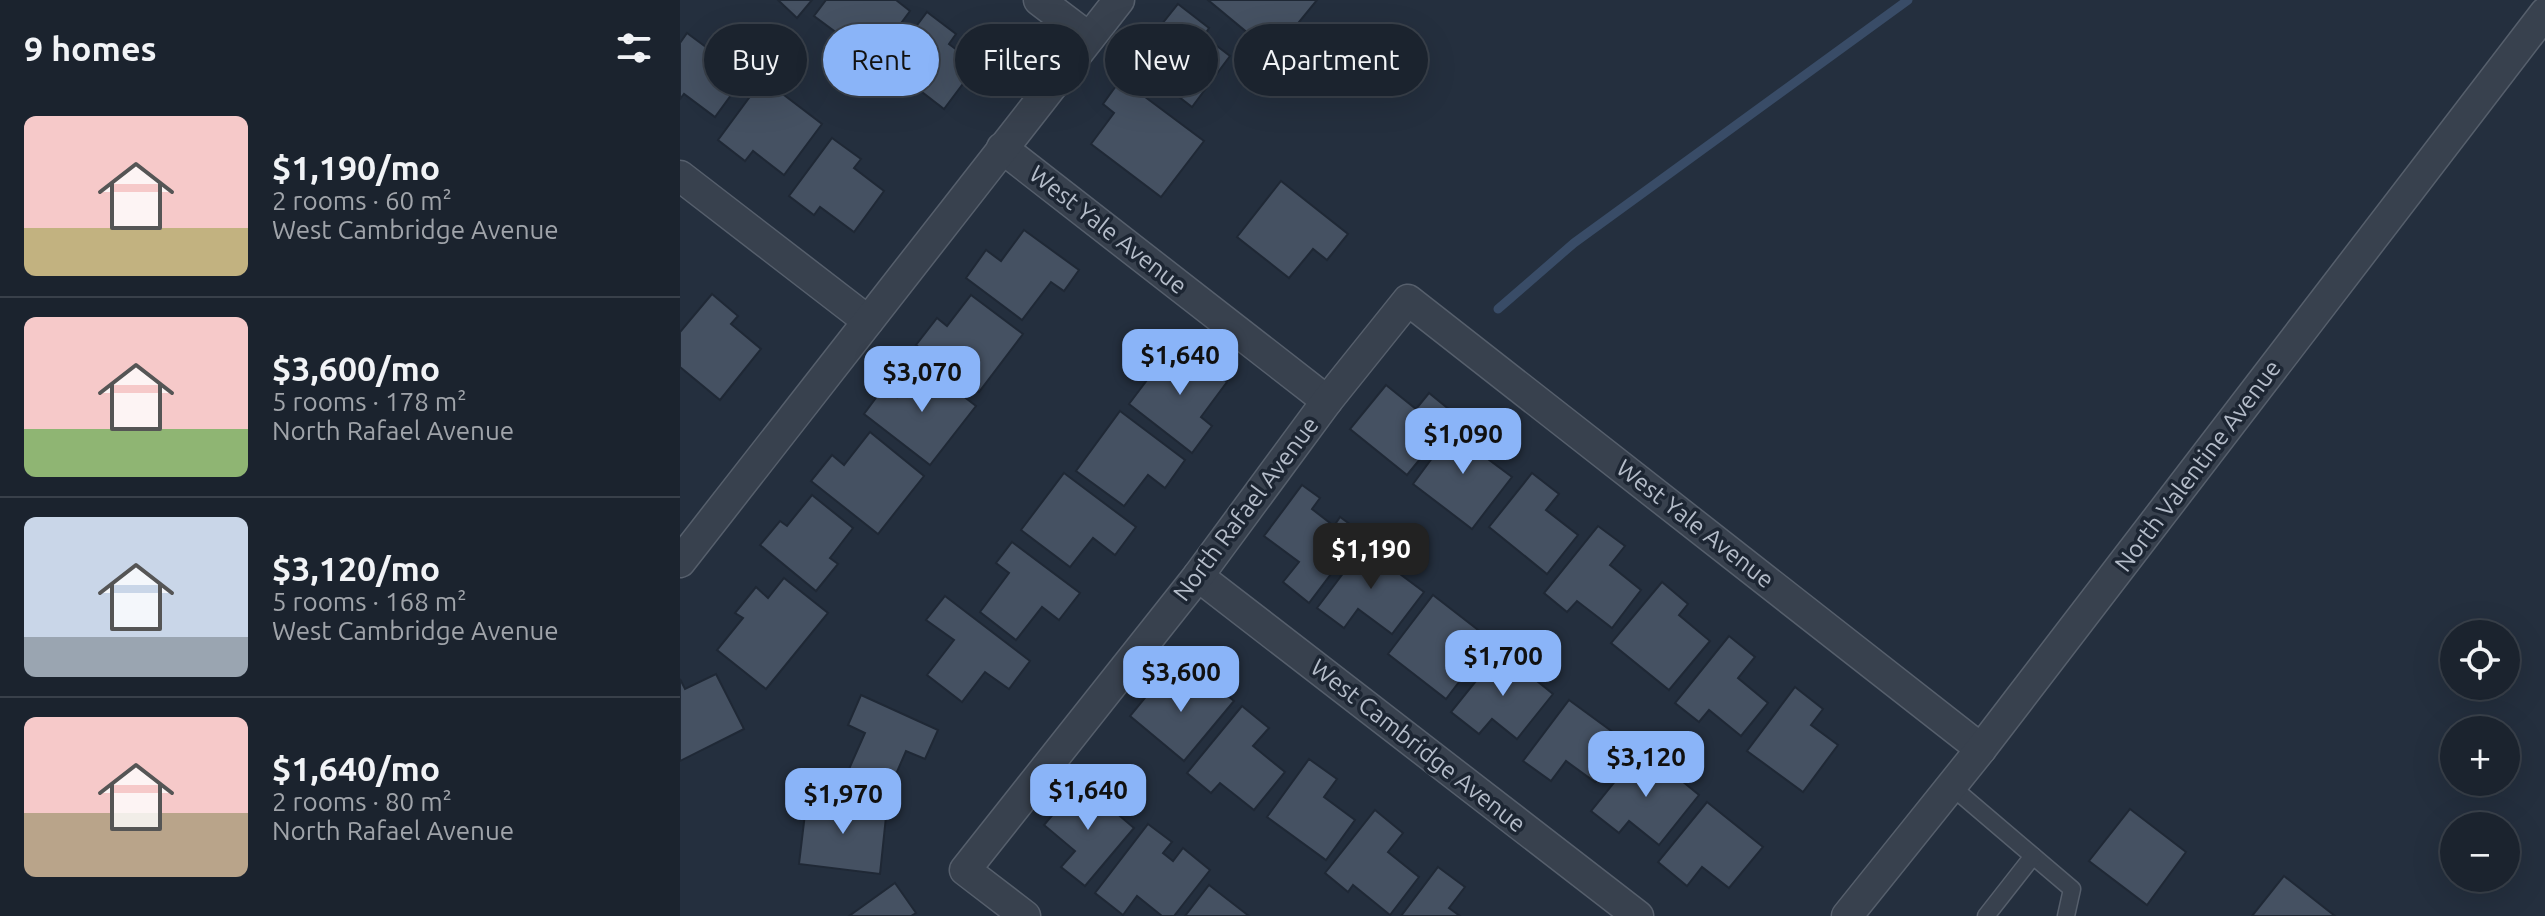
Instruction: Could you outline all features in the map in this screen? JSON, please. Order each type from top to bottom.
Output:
[{"type":"street","points":[[1039,0],[1071,24]]},
{"type":"street","points":[[1089,38],[1119,0]]},
{"type":"street","name":"North Valentine Avenue","points":[[1847,916],[1981,749],[2545,13]]},
{"type":"street","points":[[680,562],[1043,96]]},
{"type":"street","name":"West Yale Avenue","points":[[1002,148],[1327,401]]},
{"type":"street","points":[[680,176],[868,321]]},
{"type":"street","name":"West Yale Avenue","points":[[1408,300],[1981,749]]},
{"type":"street","name":"North Rafael Avenue","points":[[1025,916],[965,870],[1198,576],[1327,401],[1408,300]]},
{"type":"street","name":"West Cambridge Avenue","points":[[1198,576],[1638,916]]},
{"type":"lane","points":[[1951,786],[2072,889],[2066,916]]},
{"type":"lane","points":[[1986,916],[2033,856]]},
{"type":"building","points":[[778,0],[812,0],[797,18]]},
{"type":"building","points":[[826,0],[896,0],[910,11],[900,24],[825,24],[814,16]]},
{"type":"building","points":[[1208,0],[1317,0],[1297,24],[1237,24]]},
{"type":"building","points":[[1178,4],[1204,24],[1162,24]]},
{"type":"building","points":[[927,12],[955,33],[949,44],[955,48],[955,94],[944,109],[927,96],[939,96],[939,24],[918,24]]},
{"type":"building","points":[[687,33],[704,46],[704,96],[730,96],[715,117],[684,94],[680,99],[680,43]]},
{"type":"building","points":[[1218,47],[1230,56],[1218,72]]},
{"type":"building","points":[[750,96],[785,96],[822,124],[784,175],[753,151],[745,161],[718,140]]},
{"type":"building","points":[[1109,96],[1144,96],[1204,141],[1161,197],[1091,144],[1114,113],[1103,104]]},
{"type":"building","points":[[1178,96],[1200,96],[1192,107]]},
{"type":"building","points":[[832,138],[861,159],[854,168],[884,191],[854,232],[820,207],[814,215],[789,196]]},
{"type":"building","points":[[1281,181],[1348,234],[1327,260],[1313,249],[1289,278],[1237,237]]},
{"type":"building","points":[[1024,230],[1079,270],[1064,291],[1051,282],[1022,320],[966,278],[986,250],[1001,261]]},
{"type":"building","points":[[712,294],[738,316],[731,324],[761,349],[720,400],[680,367],[680,332]]},
{"type":"building","points":[[971,295],[1023,334],[979,392],[916,345],[937,318],[947,326]]},
{"type":"building","points":[[1175,343],[1227,382],[1201,417],[1212,426],[1192,453],[1129,404]]},
{"type":"building","points":[[922,364],[976,406],[930,465],[864,414],[884,387],[897,397]]},
{"type":"building","points":[[1386,385],[1416,409],[1429,393],[1456,415],[1407,475],[1350,429]]},
{"type":"building","points":[[1120,411],[1185,460],[1165,488],[1148,475],[1124,506],[1076,471]]},
{"type":"building","points":[[1461,419],[1490,441],[1480,453],[1512,477],[1472,529],[1413,484]]},
{"type":"building","points":[[870,432],[924,476],[878,534],[811,481],[832,455],[844,465]]},
{"type":"building","points":[[1064,473],[1136,527],[1115,555],[1093,538],[1070,567],[1021,530]]},
{"type":"building","points":[[1532,473],[1559,494],[1546,510],[1578,535],[1547,574],[1489,527]]},
{"type":"building","points":[[1302,485],[1320,498],[1312,509],[1334,526],[1340,517],[1362,533],[1309,603],[1283,582],[1299,562],[1264,536]]},
{"type":"building","points":[[812,495],[853,528],[830,558],[838,564],[816,591],[760,545],[780,521],[787,526]]},
{"type":"building","points":[[1598,526],[1625,546],[1610,565],[1641,590],[1612,628],[1577,601],[1567,612],[1544,593]]},
{"type":"building","points":[[1369,539],[1394,557],[1388,565],[1424,592],[1392,634],[1358,609],[1344,628],[1317,608]]},
{"type":"building","points":[[1012,542],[1080,593],[1059,620],[1042,607],[1016,640],[980,612],[1009,573],[996,563]]},
{"type":"building","points":[[784,578],[828,613],[766,689],[717,650],[743,618],[735,613],[756,587],[768,598]]},
{"type":"building","points":[[1662,582],[1688,604],[1679,615],[1710,641],[1669,690],[1611,643]]},
{"type":"building","points":[[1433,595],[1491,640],[1446,699],[1388,654]]},
{"type":"building","points":[[945,596],[1030,661],[1009,689],[985,672],[962,702],[927,675],[954,640],[926,620]]},
{"type":"building","points":[[1729,636],[1755,657],[1738,678],[1768,703],[1741,736],[1709,710],[1699,722],[1675,703]]},
{"type":"building","points":[[1500,651],[1553,694],[1517,739],[1492,719],[1479,734],[1451,712]]},
{"type":"building","points":[[1166,672],[1194,695],[1208,679],[1234,701],[1184,761],[1130,716]]},
{"type":"building","points":[[716,674],[744,729],[680,761],[680,679],[685,689]]},
{"type":"building","points":[[1795,687],[1823,709],[1811,725],[1838,745],[1803,792],[1747,751]]},
{"type":"building","points":[[861,695],[938,730],[925,759],[906,751],[890,788],[849,769],[865,733],[848,725]]},
{"type":"building","points":[[1569,700],[1625,741],[1595,782],[1566,761],[1551,781],[1523,761]]},
{"type":"building","points":[[1242,706],[1269,728],[1253,746],[1285,772],[1254,810],[1220,783],[1211,793],[1187,773]]},
{"type":"building","points":[[1642,748],[1699,795],[1659,845],[1629,821],[1619,833],[1591,811]]},
{"type":"building","points":[[1309,759],[1337,779],[1324,797],[1355,820],[1326,860],[1267,817]]},
{"type":"building","points":[[1080,782],[1134,828],[1085,886],[1061,867],[1075,851],[1044,825]]},
{"type":"building","points":[[807,797],[887,807],[880,874],[799,864]]},
{"type":"building","points":[[1707,802],[1763,847],[1729,888],[1702,867],[1687,886],[1658,862]]},
{"type":"building","points":[[2130,809],[2186,852],[2147,905],[2089,861]]},
{"type":"building","points":[[1375,810],[1403,833],[1388,852],[1419,877],[1390,915],[1353,885],[1348,892],[1325,873]]},
{"type":"building","points":[[1148,824],[1172,842],[1163,853],[1173,861],[1183,848],[1210,870],[1174,916],[1162,916],[1137,896],[1123,915],[1095,893]]},
{"type":"building","points":[[1438,867],[1465,887],[1449,908],[1460,916],[1401,916]]},
{"type":"building","points":[[2284,876],[2335,916],[2252,916]]},
{"type":"building","points":[[895,883],[916,913],[911,916],[849,916]]},
{"type":"building","points":[[1209,885],[1249,916],[1185,916]]},
{"type":"waterway","points":[[1498,309],[1574,243],[1908,0]]}]
